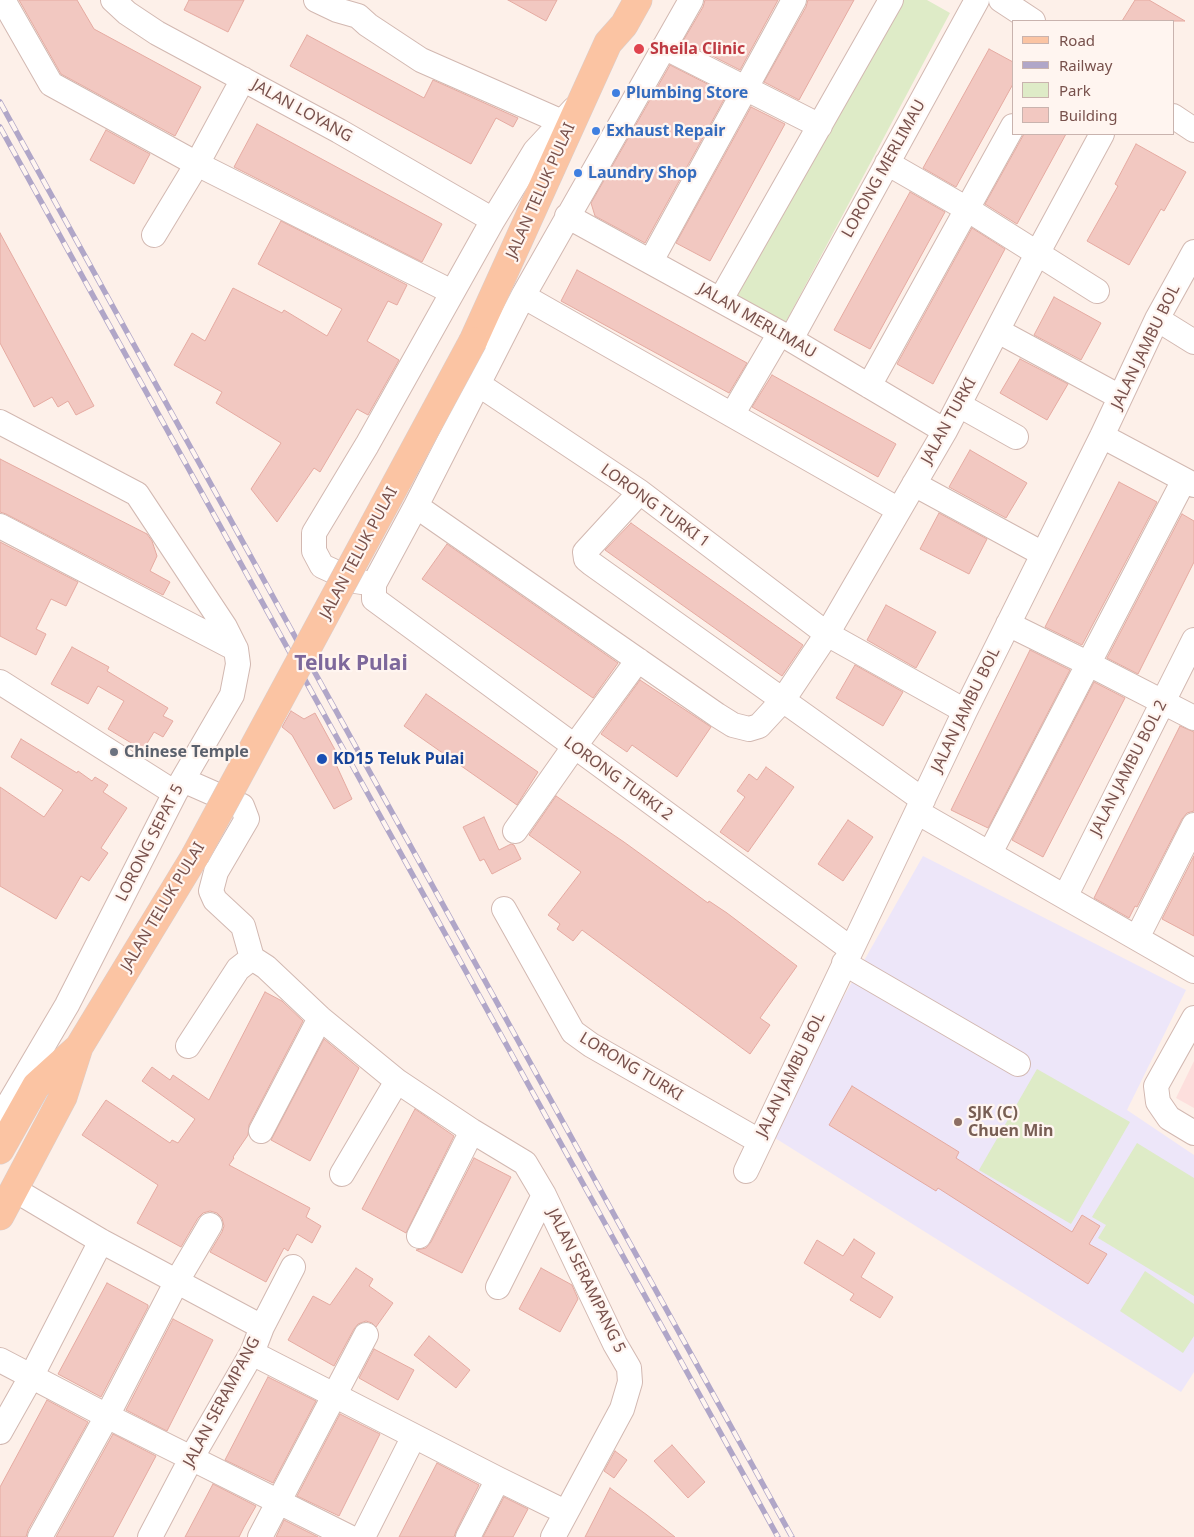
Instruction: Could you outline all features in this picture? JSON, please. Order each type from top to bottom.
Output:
[{"type":"main road","name":"JALAN TELUK PULAI","points":[[608,43],[608,16],[616,0]]},
{"type":"main road","name":"JALAN TELUK PULAI","points":[[0,1216],[63,1097],[79,1047],[195,856],[473,341],[608,43],[624,25],[638,0]]},
{"type":"main road","name":"JALAN TELUK PULAI","points":[[0,1150],[36,1086],[79,1047]]},
{"type":"street","points":[[2,0],[51,84],[197,164],[452,292]]},
{"type":"street","name":"JALAN LOYANG","points":[[113,0],[127,13],[157,33],[339,131],[493,220]]},
{"type":"street","points":[[316,0],[337,10],[358,16],[368,25],[421,60],[562,122]]},
{"type":"street","points":[[584,98],[535,151],[493,220],[367,444],[314,533],[314,551],[322,566],[355,580],[374,584],[523,296],[692,0]]},
{"type":"street","points":[[650,261],[794,0]]},
{"type":"street","points":[[721,300],[891,0]]},
{"type":"street","name":"LORONG MERLIMAU","points":[[732,415],[786,336],[887,163],[977,0]]},
{"type":"street","points":[[1000,0],[1031,20]]},
{"type":"street","points":[[664,48],[820,126]]},
{"type":"street","points":[[154,235],[197,164],[243,79]]},
{"type":"street","points":[[1174,117],[1194,130]]},
{"type":"street","points":[[869,386],[1012,128]]},
{"type":"street","name":"JALAN TURKI","points":[[416,506],[733,725],[749,729],[758,726],[783,700],[827,634],[958,405],[1101,135]]},
{"type":"street","points":[[887,163],[967,209],[1097,291]]},
{"type":"street","name":"JALAN MERLIMAU","points":[[567,216],[786,336],[944,430]]},
{"type":"street","name":"JALAN JAMBU BOL","points":[[746,1171],[965,711],[1102,436],[1157,319],[1194,252]]},
{"type":"street","points":[[523,296],[899,510]]},
{"type":"street","points":[[1157,319],[1194,342]]},
{"type":"street","points":[[998,331],[1120,396]]},
{"type":"street","name":"LORONG TURKI 1","points":[[478,384],[640,492],[827,634],[965,711]]},
{"type":"street","points":[[958,405],[1016,437]]},
{"type":"street","name":"LORONG SEPAT 5","points":[[0,422],[137,494],[225,628],[236,650],[238,664],[232,695],[179,787],[67,1005],[0,1119]]},
{"type":"street","points":[[990,854],[1088,663],[1189,482],[1102,436]]},
{"type":"street","points":[[914,484],[1043,554]]},
{"type":"street","points":[[640,492],[585,552],[586,559],[783,700],[920,806],[990,854],[1194,971]]},
{"type":"street","points":[[0,526],[236,650]]},
{"type":"street","name":"LORONG TURKI 2","points":[[374,584],[374,599],[385,608],[574,747],[848,956],[1018,1064]]},
{"type":"street","points":[[1008,624],[1194,718]]},
{"type":"street","name":"JALAN JAMBU BOL 2","points":[[1065,896],[1194,640]]},
{"type":"street","points":[[515,831],[638,660]]},
{"type":"street","points":[[0,682],[179,787],[242,806],[247,819],[216,872],[211,891],[215,900],[243,926],[252,958],[238,969],[188,1046]]},
{"type":"street","points":[[1138,938],[1194,825]]},
{"type":"street","name":"LORONG TURKI","points":[[504,909],[573,1032],[591,1046],[759,1141]]},
{"type":"street","name":"JALAN SERAMPANG 5","points":[[252,958],[266,966],[320,1018],[397,1081],[472,1131],[525,1163],[544,1195],[615,1344],[629,1368],[630,1382],[622,1409],[552,1537]]},
{"type":"street","points":[[261,1131],[320,1018]]},
{"type":"street","points":[[1194,1018],[1156,1086],[1158,1102],[1169,1118],[1194,1133]]},
{"type":"street","points":[[342,1174],[397,1081]]},
{"type":"street","points":[[419,1236],[472,1131]]},
{"type":"street","points":[[15,1190],[101,1241],[262,1327]]},
{"type":"street","points":[[498,1287],[544,1195]]},
{"type":"street","points":[[40,1537],[107,1416],[176,1281],[210,1225]]},
{"type":"street","points":[[0,1432],[31,1377],[101,1241]]},
{"type":"street","name":"JALAN SERAMPANG","points":[[150,1537],[192,1457],[252,1352],[262,1327],[293,1267]]},
{"type":"street","points":[[260,1537],[366,1335]]},
{"type":"street","points":[[252,1352],[565,1512]]},
{"type":"street","points":[[0,1360],[107,1416],[349,1537]]},
{"type":"street","points":[[363,1537],[414,1436]]},
{"type":"street","points":[[468,1537],[498,1479]]},
{"type":"shaded area","name":"SJK (C) Chuen Min","points":[[923,856],[1186,990],[1127,1110],[1194,1155],[1194,1372],[1181,1392],[767,1133]]},
{"type":"shaded area","points":[[1194,1061],[1194,1108],[1176,1098]]},
{"type":"green space","points":[[894,0],[927,0],[950,13],[780,333],[724,306]]},
{"type":"green space","points":[[1037,1069],[1130,1122],[1071,1224],[979,1170]]},
{"type":"green space","points":[[1137,1143],[1194,1178],[1194,1296],[1098,1238],[1106,1225],[1092,1217]]},
{"type":"green space","points":[[1145,1271],[1194,1304],[1194,1336],[1183,1353],[1120,1311]]},
{"type":"building","points":[[19,0],[77,0],[94,29],[201,87],[175,136],[61,74]]},
{"type":"building","points":[[189,0],[244,0],[228,32],[184,10]]},
{"type":"building","points":[[508,0],[557,0],[546,21]]},
{"type":"building","points":[[705,0],[778,0],[740,70],[683,41],[703,7]]},
{"type":"building","points":[[808,0],[854,0],[799,100],[764,82],[806,7]]},
{"type":"building","points":[[1135,0],[1149,0],[1185,21],[1174,20],[1123,20]]},
{"type":"building","points":[[307,35],[424,98],[433,80],[518,118],[513,127],[496,118],[471,164],[290,66]]},
{"type":"building","points":[[989,49],[1012,61],[1012,86],[956,187],[923,168]]},
{"type":"building","points":[[670,65],[727,94],[645,243],[595,216],[591,203]]},
{"type":"building","points":[[751,107],[785,124],[710,261],[676,243]]},
{"type":"building","points":[[257,124],[442,224],[422,262],[234,167]]},
{"type":"building","points":[[106,130],[150,154],[134,184],[90,160]]},
{"type":"building","points":[[1023,135],[1065,135],[1017,224],[985,204]]},
{"type":"building","points":[[1136,144],[1186,172],[1164,211],[1161,209],[1129,265],[1087,241],[1118,186],[1115,184]]},
{"type":"building","points":[[910,192],[945,212],[870,349],[834,330]]},
{"type":"building","points":[[281,221],[407,285],[397,305],[388,301],[367,341],[399,360],[368,415],[357,409],[320,472],[314,468],[277,522],[251,489],[281,443],[216,403],[222,392],[174,365],[192,333],[205,341],[233,288],[282,313],[284,310],[327,336],[342,309],[258,264]]},
{"type":"building","points":[[972,228],[1005,249],[933,384],[897,364]]},
{"type":"building","points":[[0,233],[94,406],[76,415],[68,401],[58,407],[52,397],[34,407],[0,343]]},
{"type":"building","points":[[577,270],[747,363],[729,393],[561,301]]},
{"type":"building","points":[[1054,297],[1101,323],[1081,360],[1034,335]]},
{"type":"building","points":[[1020,359],[1068,384],[1047,420],[1000,393]]},
{"type":"building","points":[[772,375],[896,444],[878,477],[752,407]]},
{"type":"building","points":[[970,450],[1027,483],[1006,518],[949,487]]},
{"type":"building","points":[[0,459],[147,534],[152,541],[157,556],[150,571],[170,582],[163,595],[0,512]]},
{"type":"building","points":[[1119,482],[1157,502],[1082,645],[1045,627]]},
{"type":"building","points":[[939,513],[987,539],[969,574],[920,549]]},
{"type":"building","points":[[1182,514],[1194,521],[1194,562],[1138,674],[1107,658]]},
{"type":"building","points":[[631,523],[803,645],[782,676],[605,550]]},
{"type":"building","points":[[0,542],[78,582],[66,606],[51,599],[36,629],[46,634],[36,655],[0,636]]},
{"type":"building","points":[[447,544],[618,663],[593,698],[422,579]]},
{"type":"building","points":[[886,605],[936,632],[916,668],[867,640]]},
{"type":"building","points":[[72,647],[109,667],[107,671],[168,708],[163,716],[173,721],[163,737],[154,732],[143,750],[108,729],[124,701],[98,686],[88,704],[51,684]]},
{"type":"building","points":[[1030,650],[1070,670],[988,828],[951,810]]},
{"type":"building","points":[[855,665],[903,692],[883,726],[836,698]]},
{"type":"building","points":[[640,680],[711,727],[677,777],[632,745],[627,752],[601,734]]},
{"type":"building","points":[[1094,682],[1125,698],[1043,857],[1012,840]]},
{"type":"building","points":[[426,694],[538,772],[517,805],[404,726]]},
{"type":"building","name":"KD15 Teluk Pulai","points":[[291,711],[304,719],[315,713],[340,759],[334,760],[352,799],[334,809],[292,735],[282,727]]},
{"type":"building","points":[[1180,726],[1194,732],[1194,811],[1187,813],[1182,819],[1137,907],[1135,906],[1129,918],[1094,898]]},
{"type":"building","points":[[21,739],[92,781],[95,777],[108,785],[103,792],[127,808],[101,848],[108,853],[89,881],[81,876],[56,919],[0,886],[0,787],[44,817],[63,790],[11,757]]},
{"type":"building","points":[[766,767],[794,787],[748,852],[720,832],[745,797],[737,791],[749,774],[757,780]]},
{"type":"building","points":[[556,796],[624,842],[708,903],[709,901],[727,913],[797,966],[760,1018],[770,1025],[750,1054],[582,930],[573,941],[557,929],[560,924],[548,915],[581,872],[529,835]]},
{"type":"building","points":[[484,817],[499,850],[511,844],[514,845],[521,859],[492,874],[484,859],[480,861],[463,827]]},
{"type":"building","points":[[848,820],[873,837],[843,881],[818,864]]},
{"type":"building","points":[[1194,856],[1194,936],[1162,919]]},
{"type":"building","points":[[265,992],[282,1001],[303,1021],[249,1125],[248,1135],[229,1165],[310,1208],[306,1217],[321,1226],[312,1243],[297,1234],[288,1251],[284,1248],[266,1282],[210,1252],[224,1226],[222,1218],[217,1213],[210,1211],[203,1213],[181,1247],[137,1223],[158,1185],[82,1135],[106,1100],[170,1143],[172,1140],[178,1143],[195,1119],[142,1081],[152,1067],[170,1080],[173,1075],[209,1100]]},
{"type":"building","points":[[324,1039],[359,1068],[310,1161],[271,1140]]},
{"type":"building","points":[[852,1086],[959,1152],[956,1158],[1072,1232],[1082,1215],[1100,1226],[1089,1244],[1107,1254],[1088,1284],[938,1188],[936,1191],[829,1125]]},
{"type":"building","points":[[415,1109],[454,1136],[406,1233],[362,1209]]},
{"type":"building","points":[[474,1158],[511,1177],[462,1273],[416,1250],[426,1248],[431,1242]]},
{"type":"building","points":[[854,1239],[875,1253],[861,1277],[893,1297],[880,1318],[850,1300],[854,1294],[804,1263],[817,1240],[843,1256]]},
{"type":"building","points":[[356,1268],[373,1279],[369,1286],[393,1303],[376,1327],[366,1321],[358,1324],[334,1366],[288,1340],[313,1296],[330,1305]]},
{"type":"building","points":[[541,1268],[572,1285],[578,1299],[560,1332],[519,1309]]},
{"type":"building","points":[[107,1283],[148,1305],[148,1307],[101,1397],[58,1374]]},
{"type":"building","points":[[173,1319],[213,1340],[167,1431],[126,1410]]},
{"type":"building","points":[[429,1336],[470,1370],[456,1388],[414,1355]]},
{"type":"building","points":[[374,1349],[414,1370],[398,1400],[359,1378]]},
{"type":"building","points":[[268,1377],[316,1401],[273,1483],[225,1460]]},
{"type":"building","points":[[47,1400],[88,1422],[28,1530],[26,1537],[0,1537],[0,1487]]},
{"type":"building","points":[[340,1414],[380,1434],[339,1516],[297,1496]]},
{"type":"building","points":[[113,1434],[156,1456],[113,1537],[56,1537]]},
{"type":"building","points":[[672,1445],[705,1482],[688,1498],[654,1461]]},
{"type":"building","points":[[615,1451],[627,1460],[614,1478],[604,1471]]},
{"type":"building","points":[[437,1463],[479,1485],[454,1537],[399,1537]]},
{"type":"building","points":[[213,1484],[256,1506],[239,1537],[185,1537]]},
{"type":"building","points":[[610,1488],[647,1515],[675,1537],[585,1537]]},
{"type":"building","points":[[504,1497],[528,1509],[513,1537],[483,1537]]},
{"type":"building","points":[[284,1520],[318,1537],[276,1537]]},
{"type":"railway","points":[[0,102],[792,1537]]},
{"type":"railway","points":[[0,127],[778,1537]]},
{"type":"place","name":"Sheila Clinic","points":[[639,49]]},
{"type":"place","name":"Plumbing Store","points":[[616,93]]},
{"type":"place","name":"Exhaust Repair","points":[[596,131]]},
{"type":"place","name":"Laundry Shop","points":[[578,173]]},
{"type":"place","name":"Chinese Temple","points":[[114,752]]},
{"type":"place","name":"KD15 Teluk Pulai","points":[[322,759]]},
{"type":"place","name":"SJK (C) Chuen Min","points":[[958,1122]]},
{"type":"district","name":"Teluk Pulai","points":[[351,664]]}]
